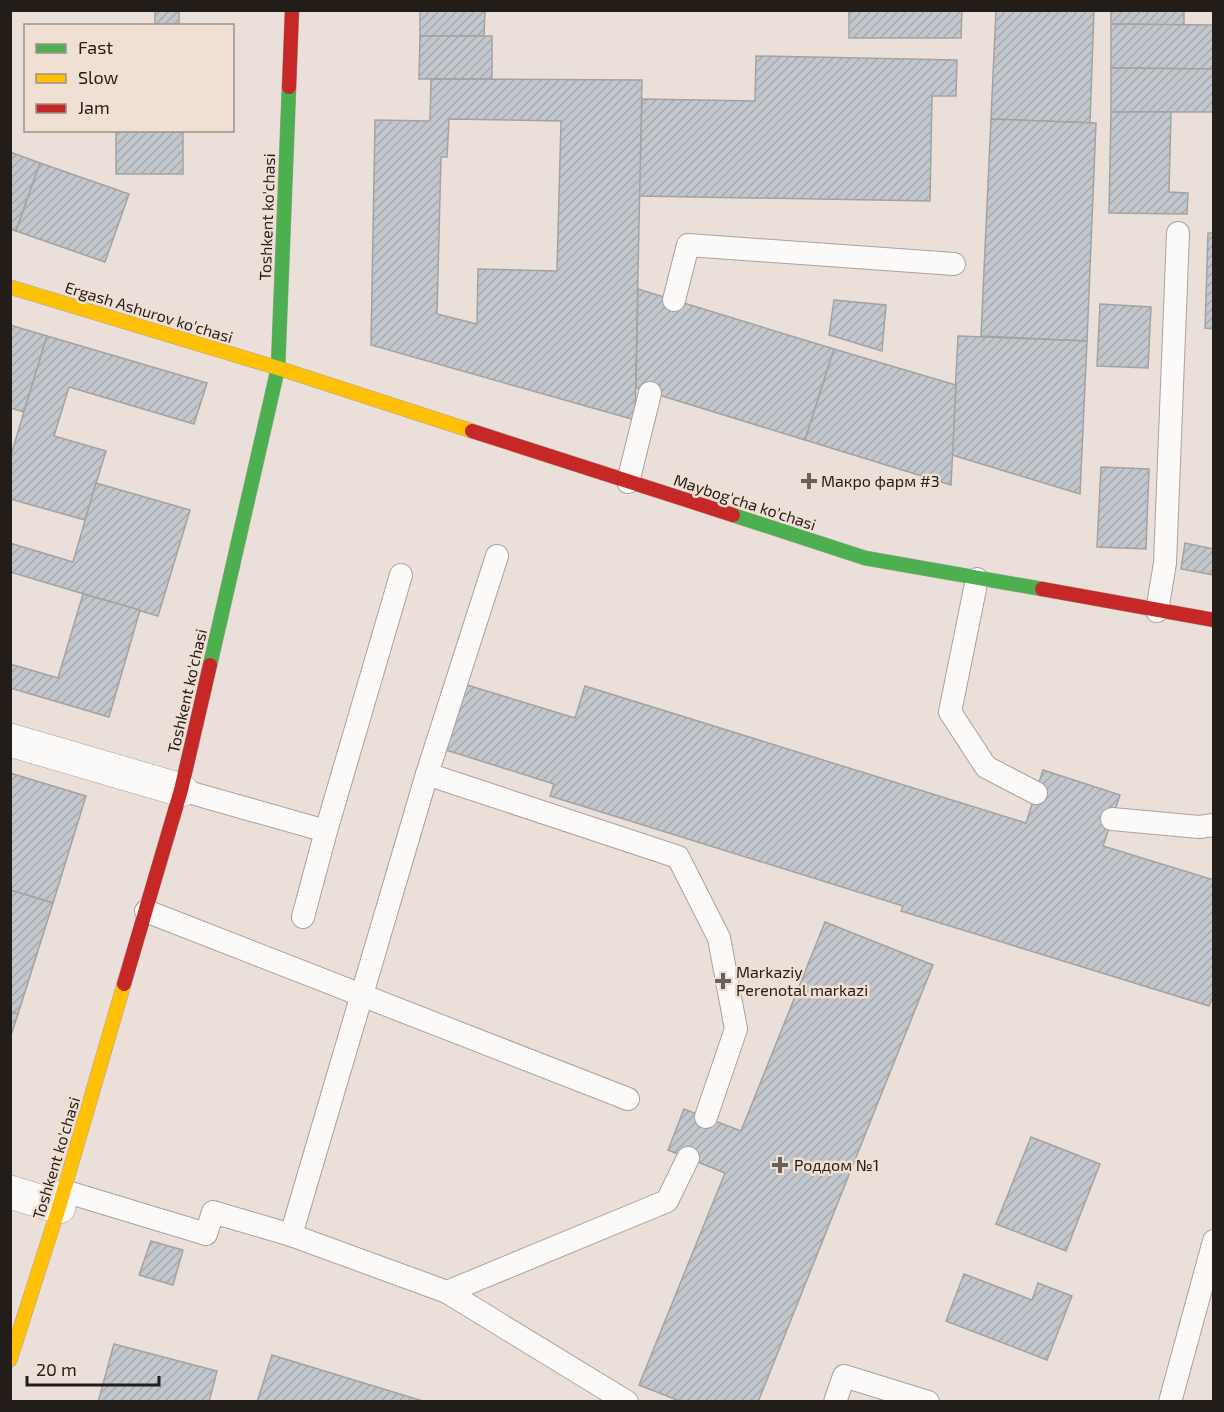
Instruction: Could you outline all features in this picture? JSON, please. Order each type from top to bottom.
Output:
[{"type":"main road","name":"Toshkent ko'chasi","points":[[10,1360],[62,1199],[181,790],[278,368],[292,10]]},
{"type":"main road","name":"Ergash Ashurov ko'chasi","points":[[10,287],[278,368]]},
{"type":"main road","name":"Maybog'cha ko'chasi","points":[[278,368],[865,558],[1214,621]]},
{"type":"street","points":[[10,740],[181,790]]},
{"type":"street","points":[[10,1192],[62,1199]]},
{"type":"lane","points":[[1157,610],[1165,563],[1178,233]]},
{"type":"lane","points":[[674,300],[688,245],[954,264]]},
{"type":"lane","points":[[628,482],[650,393]]},
{"type":"lane","points":[[291,1235],[361,994],[497,556]]},
{"type":"lane","points":[[303,917],[401,575]]},
{"type":"lane","points":[[977,579],[950,712],[986,767],[1035,793]]},
{"type":"lane","points":[[428,774],[678,857],[718,938],[736,1029],[706,1118]]},
{"type":"lane","points":[[181,790],[326,831]]},
{"type":"lane","points":[[1112,819],[1198,827],[1214,825]]},
{"type":"lane","points":[[146,911],[628,1099]]},
{"type":"lane","points":[[447,1292],[667,1201],[688,1158]]},
{"type":"lane","points":[[62,1199],[206,1234],[213,1212],[291,1235],[447,1292],[627,1401]]},
{"type":"lane","points":[[1170,1401],[1214,1241]]},
{"type":"lane","points":[[835,1401],[844,1376],[928,1401]]},
{"type":"building","points":[[155,10],[179,10],[179,24],[155,24]]},
{"type":"building","points":[[420,10],[485,10],[484,36],[420,36]]},
{"type":"building","points":[[849,10],[962,10],[961,38],[849,38]]},
{"type":"building","points":[[996,10],[1094,10],[1090,123],[991,119]]},
{"type":"building","points":[[1111,10],[1184,10],[1184,25],[1111,24]]},
{"type":"building","points":[[1111,24],[1214,25],[1214,69],[1111,68]]},
{"type":"building","points":[[420,36],[492,36],[492,79],[419,79]]},
{"type":"building","points":[[756,56],[957,60],[956,96],[932,96],[930,201],[639,196],[642,99],[755,101]]},
{"type":"building","points":[[1111,68],[1214,69],[1214,112],[1111,112]]},
{"type":"building","points":[[431,79],[642,80],[635,420],[371,345],[375,120],[430,121]],"holes":[[[449,119],[561,121],[557,271],[478,269],[477,324],[437,314],[441,157],[447,157]]]},
{"type":"building","points":[[1111,112],[1171,112],[1169,192],[1188,193],[1187,214],[1109,213]]},
{"type":"building","points":[[991,119],[1096,123],[1087,341],[981,336]]},
{"type":"building","points":[[116,132],[183,132],[183,174],[116,174]]},
{"type":"building","points":[[10,152],[40,163],[16,231],[10,229]]},
{"type":"building","points":[[40,163],[129,194],[105,262],[16,231]]},
{"type":"building","points":[[1208,233],[1214,233],[1214,329],[1205,328]]},
{"type":"building","points":[[638,289],[834,349],[805,440],[636,388]]},
{"type":"building","points":[[834,300],[886,305],[882,351],[829,335]]},
{"type":"building","points":[[1100,304],[1151,307],[1148,368],[1097,366]]},
{"type":"building","points":[[10,325],[47,336],[24,412],[10,408]]},
{"type":"building","points":[[47,336],[207,383],[194,424],[69,387],[54,436],[106,451],[85,520],[10,499],[10,458]]},
{"type":"building","points":[[958,336],[1087,341],[1080,494],[952,455]]},
{"type":"building","points":[[834,349],[956,385],[951,485],[805,440]]},
{"type":"building","points":[[1101,467],[1149,469],[1146,549],[1097,547]]},
{"type":"building","points":[[96,483],[190,510],[158,616],[10,572],[10,543],[73,562]]},
{"type":"building","points":[[1185,543],[1214,549],[1214,575],[1181,569]]},
{"type":"building","points":[[83,594],[140,610],[109,717],[10,688],[10,664],[58,678]]},
{"type":"building","points":[[467,685],[575,718],[585,686],[1026,823],[1043,770],[1120,795],[1103,846],[1214,880],[1214,993],[1209,1006],[901,911],[903,906],[550,796],[554,784],[446,750]]},
{"type":"building","points":[[10,773],[86,796],[53,903],[10,890]]},
{"type":"building","points":[[10,890],[53,903],[18,1014],[10,1012]]},
{"type":"building","name":"Роддом №1","points":[[825,922],[933,965],[758,1402],[682,1402],[639,1385],[725,1173],[668,1150],[684,1109],[741,1131]]},
{"type":"building","points":[[10,1012],[18,1014],[10,1038]]},
{"type":"building","points":[[1031,1137],[1100,1164],[1066,1251],[996,1224]]},
{"type":"building","points":[[151,1241],[183,1250],[173,1285],[139,1275]]},
{"type":"building","points":[[964,1274],[1032,1300],[1038,1283],[1072,1296],[1047,1360],[946,1321]]},
{"type":"building","points":[[114,1344],[217,1371],[209,1402],[98,1402]]},
{"type":"building","points":[[272,1355],[426,1402],[257,1402]]},
{"type":"traffic: fast","points":[[210,665],[278,368],[289,87]]},
{"type":"traffic: fast","points":[[733,515],[865,558],[1042,589]]},
{"type":"traffic: slow","points":[[10,287],[278,368],[472,431]]},
{"type":"traffic: slow","points":[[10,1360],[59,1207],[124,984]]},
{"type":"traffic: jam","points":[[289,87],[292,10]]},
{"type":"traffic: jam","points":[[472,431],[733,515]]},
{"type":"traffic: jam","points":[[1042,589],[1214,620]]},
{"type":"traffic: jam","points":[[124,984],[181,790],[210,665]]},
{"type":"place","name":"Макро фарм #3","points":[[809,481]]},
{"type":"place","name":"Markaziy Perenotal markazi","points":[[723,981]]},
{"type":"place","name":"Роддом №1","points":[[780,1165]]}]
